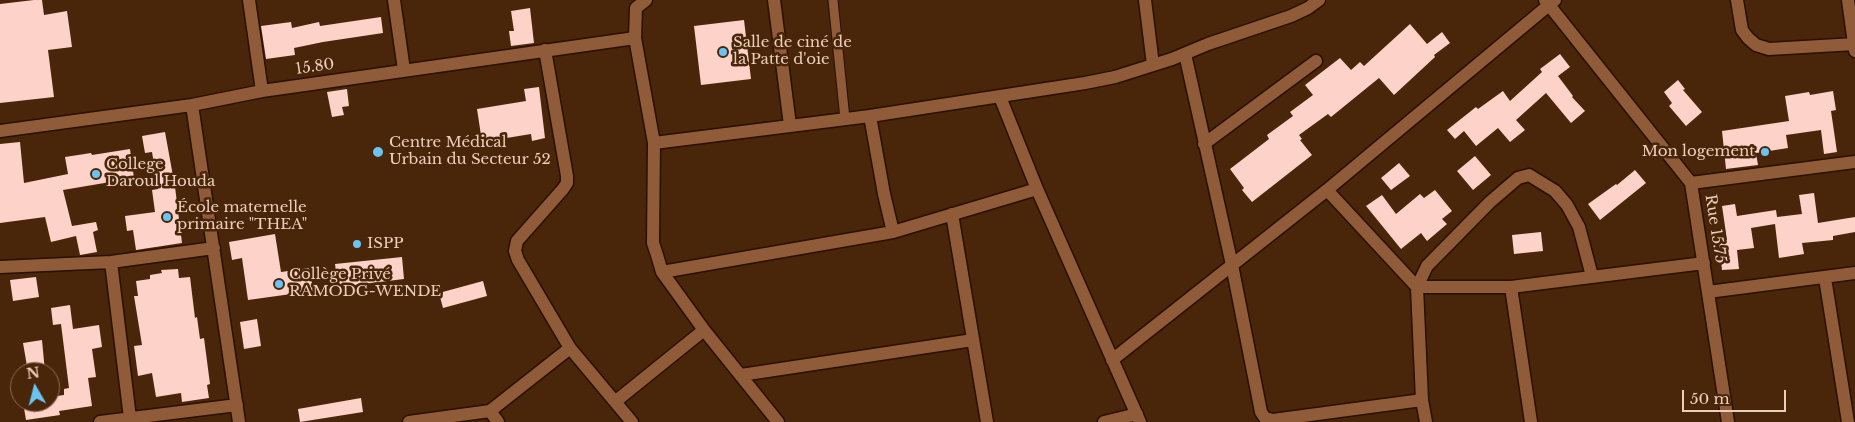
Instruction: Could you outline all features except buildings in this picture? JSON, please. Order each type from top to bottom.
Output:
[{"type":"street","points":[[249,0],[262,91]]},
{"type":"street","points":[[394,0],[404,70]]},
{"type":"street","points":[[774,0],[790,125]]},
{"type":"street","points":[[1145,0],[1153,65]]},
{"type":"street","points":[[654,143],[870,116],[1000,97],[1115,77],[1291,16],[1319,0]]},
{"type":"street","points":[[1737,0],[1742,30],[1756,45],[1769,49],[1855,46],[1848,0]]},
{"type":"street","points":[[1112,360],[1327,190],[1550,2]]},
{"type":"street","name":"Rue 15.75","points":[[1550,2],[1691,183],[1728,422]]},
{"type":"street","points":[[639,3],[635,38],[654,143],[653,243],[662,272],[704,330],[778,422]]},
{"type":"street","name":"15.80","points":[[0,132],[192,105],[262,91],[635,38]]},
{"type":"street","points":[[545,50],[567,183],[563,190],[517,241],[515,251],[518,260],[570,348],[632,422]]},
{"type":"street","points":[[1185,54],[1232,265],[1261,412],[1265,418],[1273,420],[1422,400]]},
{"type":"street","points":[[1204,144],[1316,61]]},
{"type":"street","points":[[1000,97],[1138,418],[1104,422]]},
{"type":"street","points":[[192,105],[239,422]]},
{"type":"street","points":[[870,116],[893,232]]},
{"type":"street","points":[[1691,183],[1855,162]]},
{"type":"street","points":[[1426,422],[1422,400],[1417,287],[1427,266],[1490,202],[1518,178],[1529,176],[1555,191],[1567,205],[1579,227],[1592,276]]},
{"type":"street","points":[[662,272],[893,232],[1038,189]]},
{"type":"street","points":[[1327,190],[1417,287],[1511,287],[1704,262]]},
{"type":"street","points":[[952,214],[987,422]]},
{"type":"street","points":[[0,267],[111,262],[214,248]]},
{"type":"street","points":[[111,262],[130,418]]},
{"type":"street","points":[[1708,292],[1855,273]]},
{"type":"street","points":[[1825,278],[1848,422]]},
{"type":"street","points":[[1511,287],[1531,422]]},
{"type":"street","points":[[616,401],[704,330]]},
{"type":"street","points":[[741,374],[973,340]]},
{"type":"street","points":[[409,422],[490,411],[570,348]]},
{"type":"street","points":[[100,422],[237,405]]},
{"type":"street","points":[[490,411],[498,422]]},
{"type":"lane","points":[[833,0],[845,119]]},
{"type":"place","name":"Salle de ciné de la Patte d'oie","points":[[723,52]]},
{"type":"place","name":"Centre Médical Urbain du Secteur 52","points":[[378,152]]},
{"type":"place","name":"Mon logement","points":[[1765,152]]},
{"type":"place","name":"College Daroul Houda","points":[[96,174]]},
{"type":"place","name":"École maternelle primaire \"THEA\"","points":[[167,217]]},
{"type":"place","name":"ISPP","points":[[357,244]]},
{"type":"place","name":"Collège Privé RAMODG-WENDE","points":[[279,284]]}]
